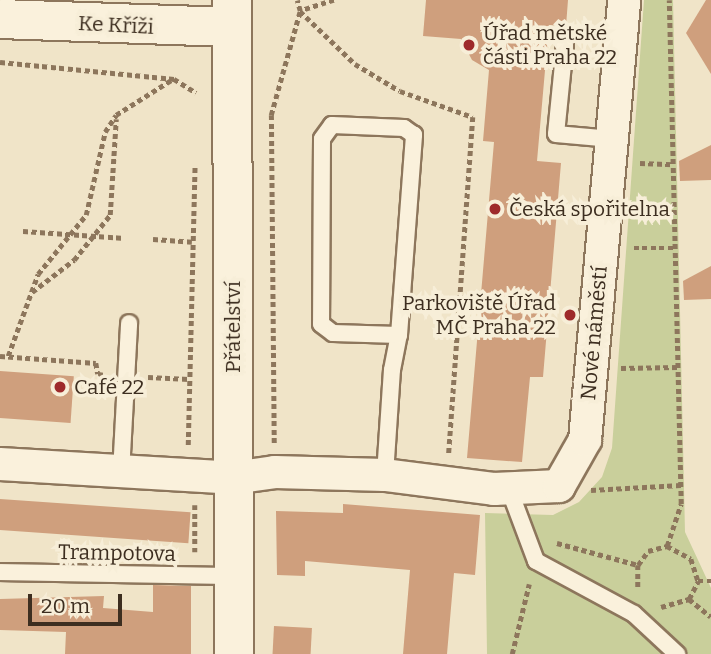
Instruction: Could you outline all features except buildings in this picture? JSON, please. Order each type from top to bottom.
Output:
[{"type":"main road","name":"Ke Kříži","points":[[0,19],[232,13]]},
{"type":"main road","name":"Přátelství","points":[[232,13],[234,654]]},
{"type":"street","name":"Nové náměstí","points":[[0,464],[233,478],[275,472],[385,475],[509,489],[559,486],[585,440],[620,150],[624,0]]},
{"type":"lane","points":[[565,44],[556,134],[620,150]]},
{"type":"lane","points":[[385,475],[399,335],[414,135],[404,128],[332,125],[322,139],[321,324],[333,333],[399,335]]},
{"type":"lane","points":[[121,473],[129,323]]},
{"type":"lane","points":[[509,489],[535,559],[634,614],[677,654]]},
{"type":"lane","name":"Trampotova","points":[[0,572],[234,576]]},
{"type":"path","points":[[297,0],[300,11],[355,64],[400,92],[473,117],[448,461],[439,460]]},
{"type":"path","points":[[300,11],[334,0]]},
{"type":"path","points":[[667,546],[681,485],[669,0]]},
{"type":"path","points":[[0,62],[174,79],[195,89],[199,102]]},
{"type":"path","points":[[8,356],[32,292],[69,234],[86,215],[105,132],[116,115],[174,79]]},
{"type":"path","points":[[32,292],[96,236],[115,197],[116,115]]},
{"type":"path","points":[[620,150],[673,164]]},
{"type":"path","points":[[195,574],[195,504],[188,476],[196,163]]},
{"type":"path","points":[[23,231],[125,237]]},
{"type":"path","points":[[153,239],[192,242]]},
{"type":"path","points":[[622,248],[675,248]]},
{"type":"path","points":[[0,356],[96,363],[98,374],[117,375]]},
{"type":"path","points":[[613,368],[678,367]]},
{"type":"path","points":[[144,377],[189,379]]},
{"type":"path","points":[[582,491],[681,485]]},
{"type":"path","points":[[525,534],[638,565]]},
{"type":"path","points":[[643,598],[634,576],[648,551],[667,546],[691,559],[698,581],[689,599],[677,607],[656,605]]},
{"type":"path","points":[[512,654],[535,559]]},
{"type":"path","points":[[698,581],[711,581]]},
{"type":"path","points":[[689,599],[711,617]]},
{"type":"green space","points":[[644,0],[673,0],[685,532],[711,588],[711,654],[487,654],[485,513],[553,515],[579,502],[602,477],[612,448]]},
{"type":"place","name":"Úřad mětské části Praha 22","points":[[469,45]]},
{"type":"place","name":"Česká spořitelna","points":[[495,209]]},
{"type":"place","name":"Parkoviště Úřad MČ Praha 22","points":[[570,315]]},
{"type":"place","name":"Café 22","points":[[60,387]]}]
